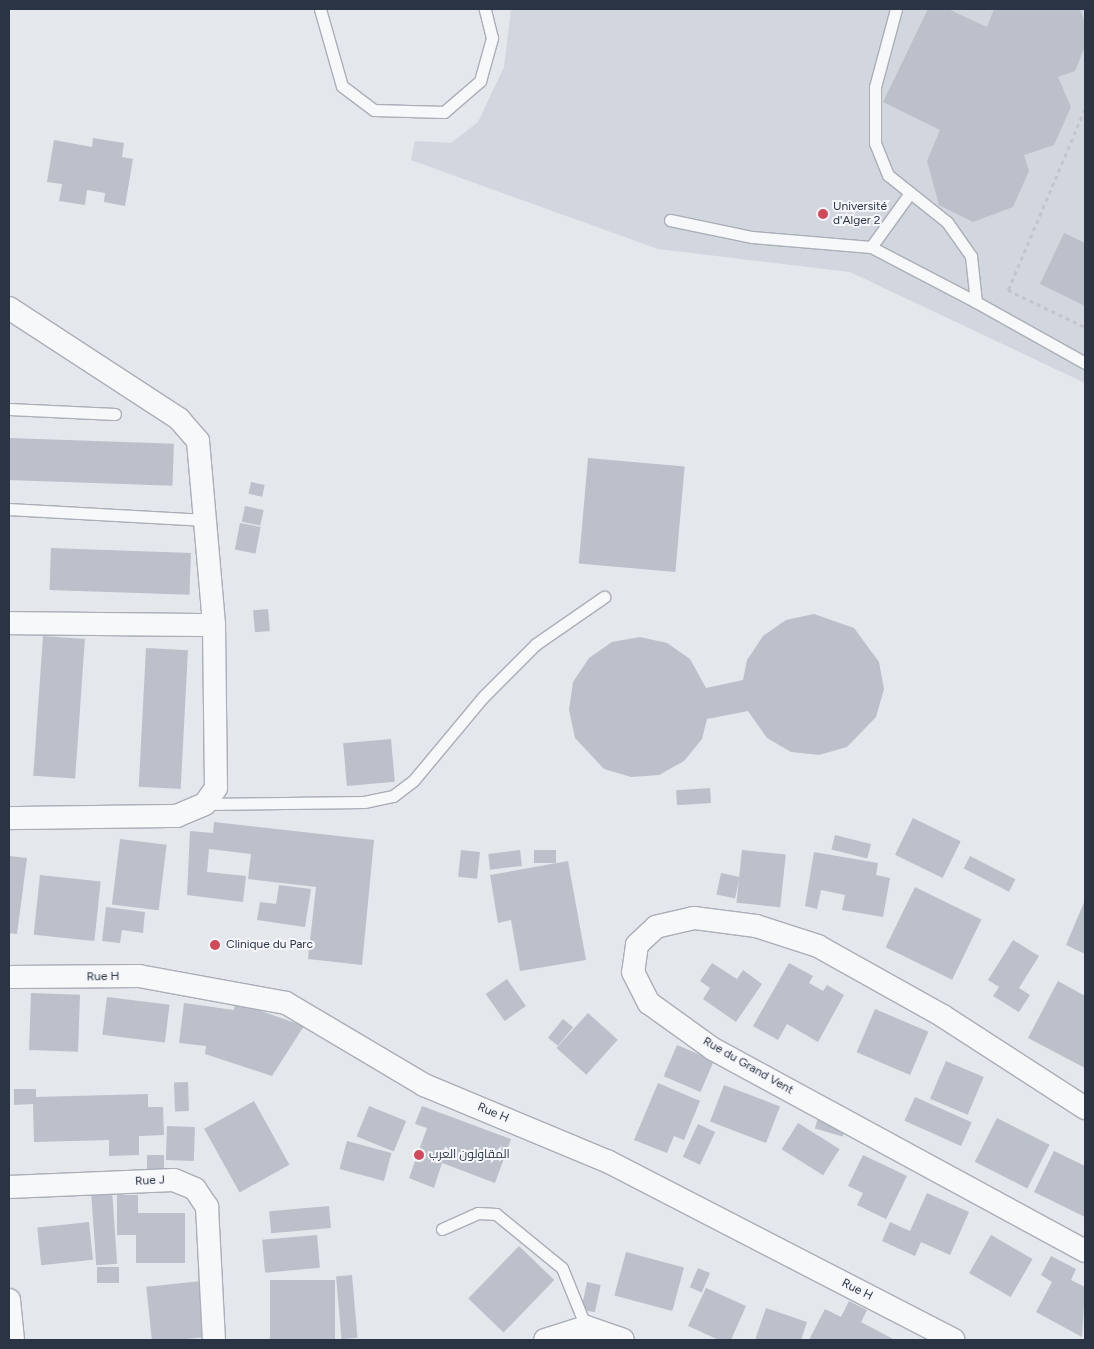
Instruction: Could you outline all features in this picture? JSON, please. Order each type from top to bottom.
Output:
[{"type":"street","points":[[9,308],[179,419],[198,441],[214,625],[216,788],[206,804],[177,816],[9,818]]},
{"type":"street","points":[[9,623],[214,625]]},
{"type":"street","name":"Rue du Grand Vent","points":[[1085,1108],[943,1016],[818,946],[756,926],[694,918],[656,927],[637,945],[633,972],[649,1003],[713,1049],[1085,1251]]},
{"type":"street","name":"Rue H","points":[[9,978],[139,976],[286,1003],[424,1084],[607,1161],[954,1340]]},
{"type":"street","name":"Rue J","points":[[9,1187],[174,1180],[195,1189],[208,1207],[214,1340]]},
{"type":"street","points":[[9,1300],[13,1340]]},
{"type":"street","points":[[545,1340],[586,1327],[623,1340]]},
{"type":"lane","points":[[320,9],[342,86],[374,110],[444,112],[480,81],[492,38],[486,13],[475,9]]},
{"type":"lane","points":[[896,9],[875,87],[875,143],[888,176],[947,222],[971,256],[976,302]]},
{"type":"lane","points":[[871,247],[910,193]]},
{"type":"lane","points":[[670,220],[752,237],[871,247],[976,302],[1085,363]]},
{"type":"lane","points":[[9,409],[115,414]]},
{"type":"lane","points":[[9,509],[205,520]]},
{"type":"lane","points":[[206,804],[364,802],[393,796],[412,781],[483,696],[536,644],[604,597]]},
{"type":"lane","points":[[442,1229],[478,1213],[496,1214],[562,1268],[586,1327]]},
{"type":"path","points":[[1085,109],[1008,290],[1085,327]]},
{"type":"shaded area","name":"Université d'Alger 2","points":[[511,9],[1085,9],[1085,383],[850,272],[658,249],[411,160],[415,141],[451,143],[478,122],[504,67]]},
{"type":"building","points":[[928,9],[948,9],[987,27],[994,9],[1080,9],[1085,23],[1085,46],[1075,71],[1058,77],[1071,107],[1054,145],[1024,155],[1029,171],[1013,207],[973,222],[939,205],[927,161],[940,130],[883,102]]},
{"type":"building","points":[[93,138],[124,143],[122,157],[133,159],[125,206],[104,202],[105,193],[87,190],[85,205],[59,201],[62,184],[47,182],[54,140],[92,147]]},
{"type":"building","points":[[1064,233],[1085,243],[1085,306],[1040,284]]},
{"type":"building","points":[[9,438],[174,444],[172,486],[9,480]]},
{"type":"building","points":[[588,458],[685,466],[675,572],[579,564]]},
{"type":"building","points":[[251,482],[265,485],[262,497],[249,494]]},
{"type":"building","points":[[245,506],[264,510],[260,526],[242,522]]},
{"type":"building","points":[[240,523],[261,527],[255,554],[235,550]]},
{"type":"building","points":[[51,548],[191,553],[189,595],[50,590]]},
{"type":"building","points":[[268,609],[270,631],[255,632],[253,610]]},
{"type":"building","points":[[814,614],[854,628],[879,662],[884,689],[876,717],[847,747],[819,755],[791,752],[767,738],[748,711],[707,719],[702,739],[684,761],[659,775],[631,777],[604,769],[575,738],[569,710],[573,682],[589,658],[612,642],[640,637],[667,643],[690,659],[706,688],[743,680],[747,660],[763,636],[786,620]]},
{"type":"building","points":[[43,636],[85,639],[75,779],[33,776]]},
{"type":"building","points":[[146,648],[188,650],[181,789],[139,787]]},
{"type":"building","points":[[391,739],[395,782],[347,786],[343,743]]},
{"type":"building","points":[[710,788],[711,803],[677,805],[676,790]]},
{"type":"building","points":[[913,818],[961,841],[943,878],[895,855]]},
{"type":"building","points":[[214,822],[374,840],[362,965],[308,959],[316,887],[248,879],[251,854],[209,849],[207,872],[246,876],[243,902],[187,895],[190,831],[213,833]]},
{"type":"building","points":[[835,835],[871,844],[867,859],[831,850]]},
{"type":"building","points":[[120,839],[167,845],[159,910],[112,905]]},
{"type":"building","points":[[461,850],[480,852],[477,879],[458,877]]},
{"type":"building","points":[[520,850],[522,866],[490,870],[488,854]]},
{"type":"building","points":[[534,850],[556,850],[556,863],[534,863]]},
{"type":"building","points":[[742,850],[786,855],[780,907],[736,903]]},
{"type":"building","points":[[814,852],[878,863],[876,875],[890,878],[883,917],[842,910],[845,895],[821,890],[817,909],[805,906]]},
{"type":"building","points":[[9,856],[27,858],[17,934],[9,933]]},
{"type":"building","points":[[970,856],[1015,879],[1009,892],[964,868]]},
{"type":"building","points":[[568,861],[586,960],[520,971],[511,920],[498,923],[490,875]]},
{"type":"building","points":[[721,873],[740,877],[735,898],[716,895]]},
{"type":"building","points":[[40,875],[101,881],[94,941],[34,935]]},
{"type":"building","points":[[279,885],[311,889],[305,927],[257,920],[260,902],[276,904]]},
{"type":"building","points":[[915,887],[982,919],[952,980],[886,947]]},
{"type":"building","points":[[1085,900],[1085,954],[1066,945]]},
{"type":"building","points":[[106,907],[145,912],[143,933],[122,930],[120,943],[102,941]]},
{"type":"building","points":[[1013,940],[1039,956],[1019,988],[1030,995],[1019,1012],[993,996],[999,987],[988,980]]},
{"type":"building","points":[[712,963],[737,979],[743,970],[762,984],[736,1022],[703,999],[710,988],[700,981]]},
{"type":"building","points":[[789,963],[813,976],[809,983],[823,991],[827,985],[844,995],[818,1042],[787,1024],[778,1040],[753,1026]]},
{"type":"building","points":[[507,979],[526,1006],[505,1021],[486,994]]},
{"type":"building","points":[[1058,981],[1085,996],[1085,1068],[1028,1038]]},
{"type":"building","points":[[31,993],[80,995],[78,1052],[29,1050]]},
{"type":"building","points":[[107,997],[170,1005],[165,1042],[102,1035]]},
{"type":"building","points":[[235,1002],[304,1026],[272,1076],[205,1054],[206,1046],[179,1043],[184,1003],[234,1010]]},
{"type":"building","points":[[875,1009],[928,1032],[910,1075],[857,1052]]},
{"type":"building","points":[[588,1013],[618,1040],[586,1075],[557,1048]]},
{"type":"building","points":[[563,1019],[573,1027],[558,1046],[548,1038]]},
{"type":"building","points":[[677,1045],[714,1061],[701,1092],[664,1076]]},
{"type":"building","points":[[946,1061],[984,1077],[968,1115],[930,1099]]},
{"type":"building","points":[[174,1082],[188,1082],[189,1111],[175,1111]]},
{"type":"building","points":[[658,1083],[700,1101],[684,1140],[674,1136],[667,1153],[634,1140]]},
{"type":"building","points":[[724,1085],[780,1107],[766,1143],[710,1121]]},
{"type":"building","points":[[14,1089],[36,1089],[36,1097],[148,1094],[148,1107],[163,1107],[164,1135],[139,1136],[139,1155],[109,1156],[109,1140],[34,1142],[33,1104],[14,1105]]},
{"type":"building","points":[[915,1097],[972,1122],[961,1146],[904,1121]]},
{"type":"building","points":[[254,1101],[289,1165],[240,1192],[204,1129]]},
{"type":"building","points":[[369,1106],[406,1121],[394,1152],[357,1137]]},
{"type":"building","points":[[422,1106],[511,1139],[495,1183],[442,1163],[434,1188],[409,1178],[427,1128],[415,1124]]},
{"type":"building","points":[[819,1114],[847,1122],[843,1136],[815,1128]]},
{"type":"building","points":[[997,1118],[1050,1145],[1027,1188],[975,1162]]},
{"type":"building","points":[[798,1123],[840,1149],[823,1175],[782,1149]]},
{"type":"building","points":[[698,1124],[715,1132],[700,1165],[683,1157]]},
{"type":"building","points":[[167,1126],[195,1127],[194,1161],[166,1160]]},
{"type":"building","points":[[347,1141],[391,1153],[384,1181],[339,1169]]},
{"type":"building","points":[[1054,1151],[1085,1166],[1085,1217],[1034,1192]]},
{"type":"building","points":[[147,1155],[164,1155],[164,1173],[147,1173]]},
{"type":"building","points":[[863,1155],[907,1176],[886,1219],[857,1205],[863,1193],[848,1186]]},
{"type":"building","points":[[112,1190],[117,1264],[96,1265],[91,1191]]},
{"type":"building","points":[[927,1193],[969,1212],[950,1255],[921,1242],[915,1256],[882,1241],[890,1222],[910,1231]]},
{"type":"building","points":[[117,1195],[138,1195],[138,1213],[185,1213],[185,1263],[136,1263],[136,1235],[117,1235]]},
{"type":"building","points":[[329,1206],[331,1228],[271,1233],[269,1211]]},
{"type":"building","points":[[89,1222],[93,1260],[41,1265],[37,1227]]},
{"type":"building","points":[[317,1235],[320,1268],[265,1273],[262,1240]]},
{"type":"building","points":[[991,1235],[1033,1259],[1011,1297],[969,1273]]},
{"type":"building","points":[[519,1246],[554,1280],[504,1333],[468,1299]]},
{"type":"building","points":[[626,1252],[684,1268],[672,1311],[614,1295]]},
{"type":"building","points":[[1051,1256],[1076,1269],[1071,1280],[1085,1287],[1082,1337],[1036,1312],[1052,1282],[1041,1275]]},
{"type":"building","points":[[97,1267],[119,1267],[119,1283],[97,1283]]},
{"type":"building","points":[[698,1268],[710,1273],[702,1292],[690,1287]]},
{"type":"building","points":[[352,1275],[357,1338],[342,1339],[336,1276]]},
{"type":"building","points":[[270,1280],[335,1280],[335,1340],[270,1340]]},
{"type":"building","points":[[202,1281],[208,1337],[152,1340],[146,1287]]},
{"type":"building","points":[[587,1282],[601,1285],[595,1312],[581,1309]]},
{"type":"building","points":[[706,1288],[746,1306],[731,1340],[719,1340],[688,1326]]},
{"type":"building","points":[[849,1301],[867,1310],[861,1322],[895,1340],[809,1340],[825,1309],[841,1317]]},
{"type":"building","points":[[766,1308],[807,1322],[801,1340],[755,1340]]},
{"type":"place","name":"Université d'Alger 2","points":[[823,214]]},
{"type":"place","name":"Clinique du Parc","points":[[215,945]]},
{"type":"place","name":"المقاولون العرب","points":[[419,1155]]}]
